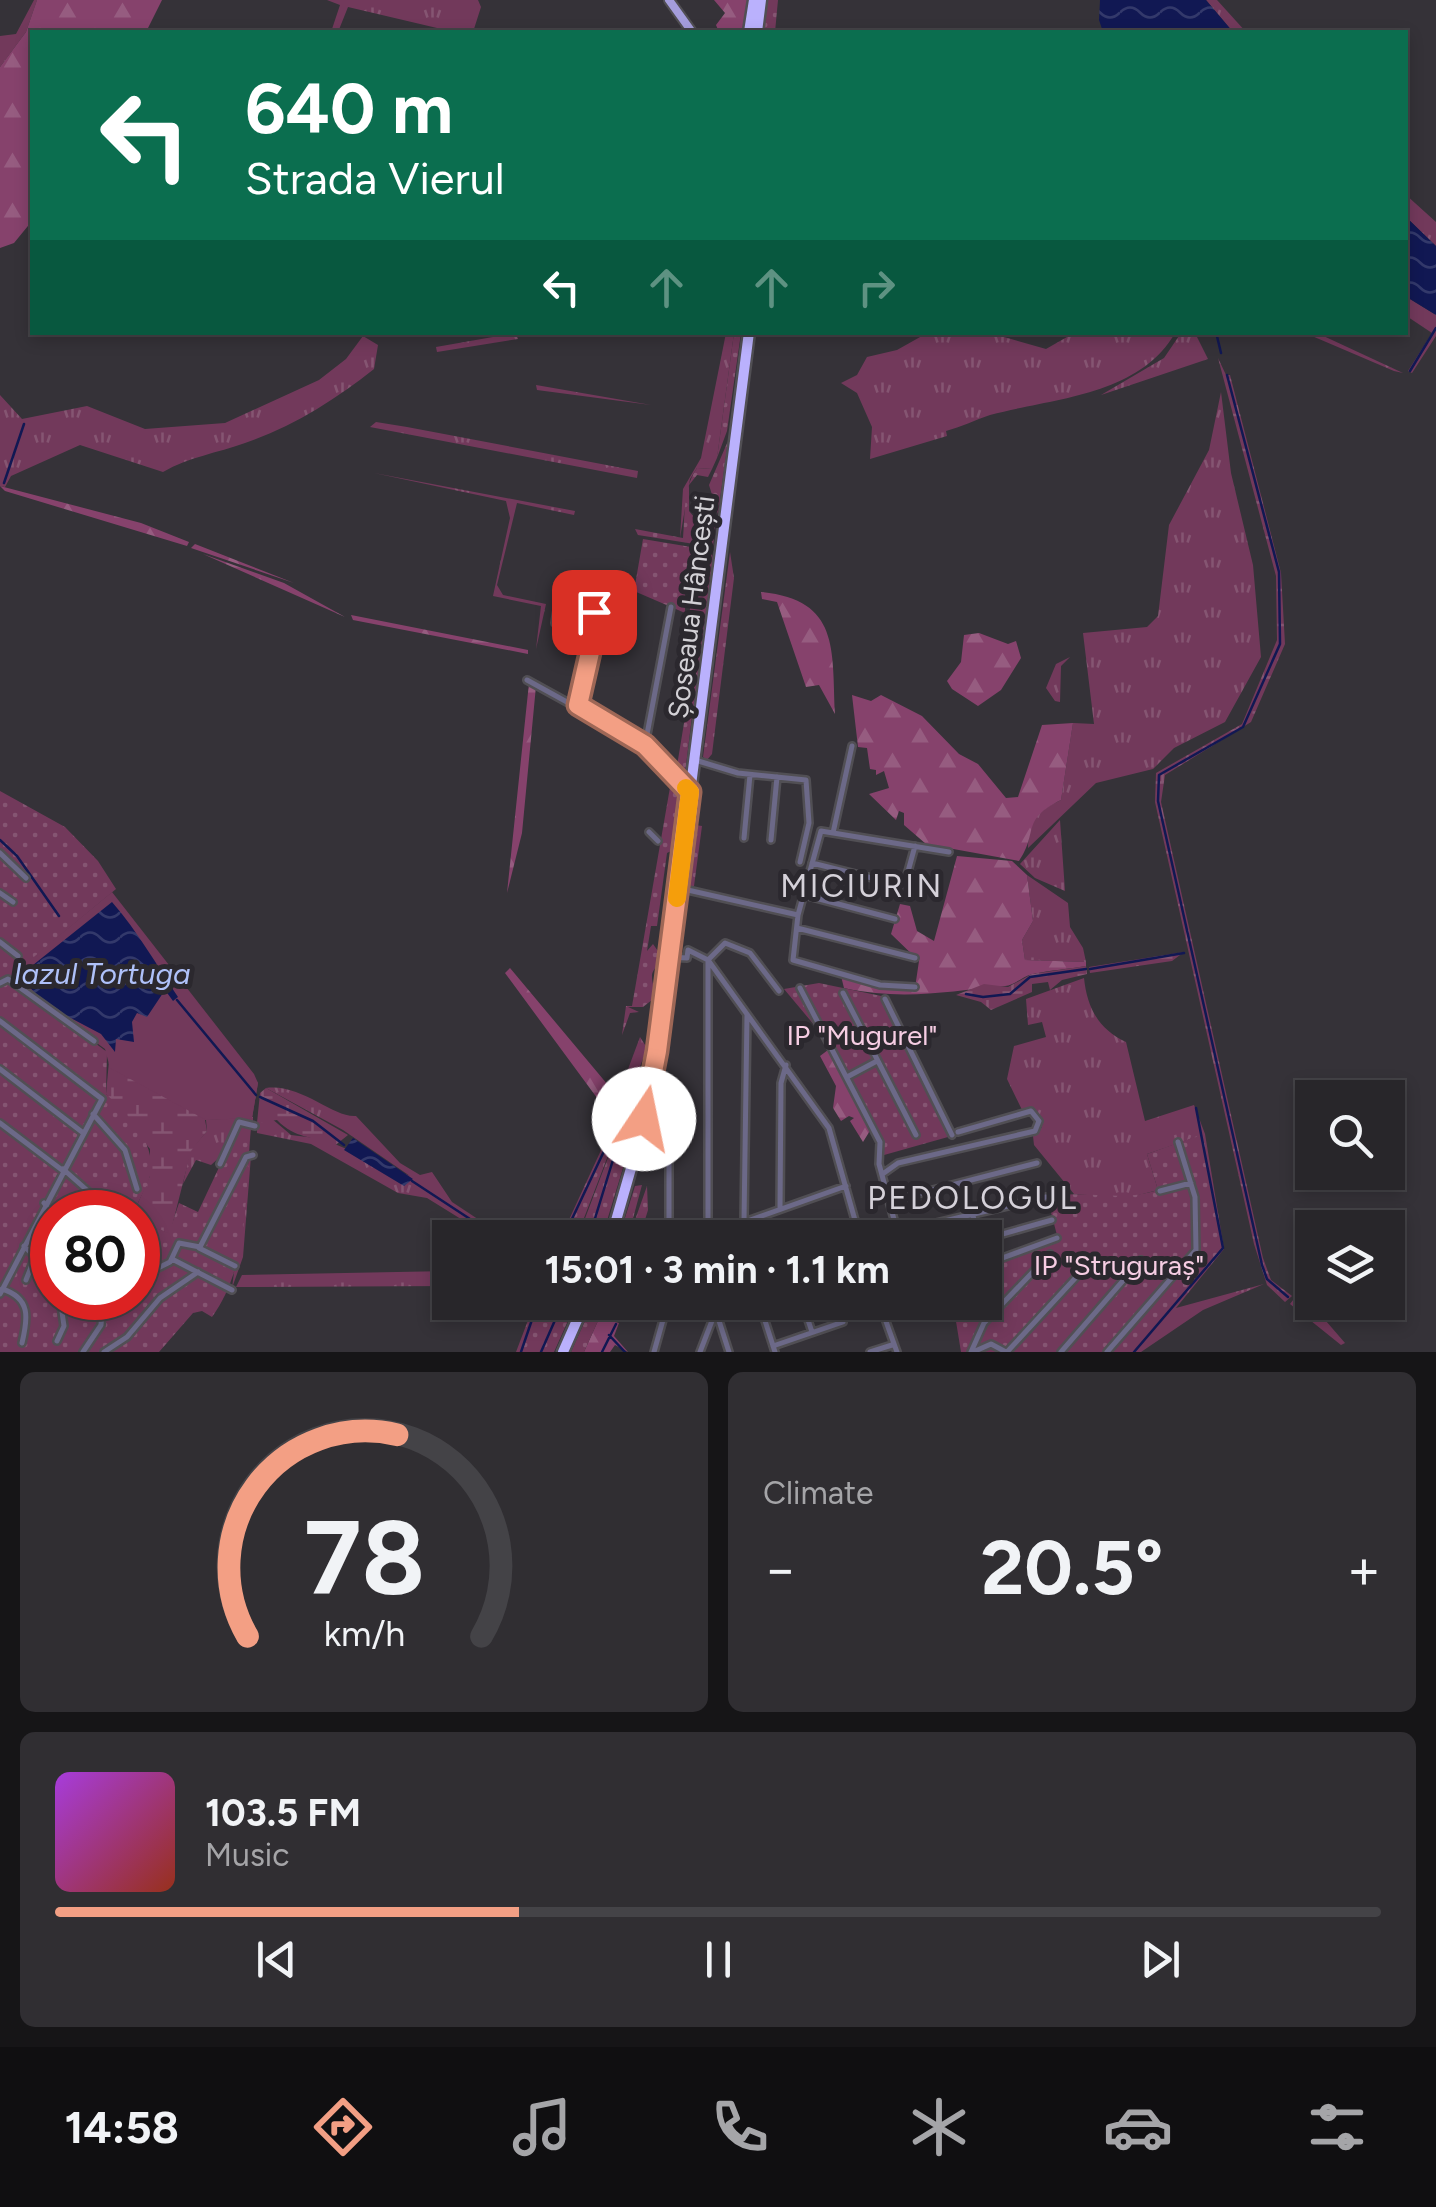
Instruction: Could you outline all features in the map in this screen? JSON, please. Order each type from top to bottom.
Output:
[{"type":"highway","points":[[753,30],[757,0]]},
{"type":"highway","name":"Șoseaua Hâncești","points":[[615,1220],[653,1074],[750,335]]},
{"type":"highway","points":[[563,1352],[577,1320]]},
{"type":"main road","points":[[669,0],[691,30]]},
{"type":"street","points":[[579,630],[580,608],[558,604],[554,622],[579,630],[593,634]]},
{"type":"street","points":[[645,745],[671,607]]},
{"type":"street","points":[[578,705],[594,612]]},
{"type":"street","points":[[527,680],[645,745],[690,792]]},
{"type":"street","points":[[833,833],[852,746]]},
{"type":"street","points":[[695,760],[750,775],[806,780],[809,823],[800,862]]},
{"type":"street","points":[[744,838],[750,775]]},
{"type":"street","points":[[772,840],[778,778]]},
{"type":"street","points":[[915,987],[858,980],[796,962],[791,955],[798,915],[821,831],[949,852]]},
{"type":"street","points":[[649,832],[658,841]]},
{"type":"street","points":[[812,863],[905,885],[916,846]]},
{"type":"street","points":[[0,854],[26,878]]},
{"type":"street","points":[[678,888],[798,915]]},
{"type":"street","points":[[0,893],[13,902]]},
{"type":"street","points":[[804,895],[895,919]]},
{"type":"street","points":[[796,928],[915,958]]},
{"type":"street","points":[[0,942],[18,956]]},
{"type":"street","points":[[708,1220],[708,960],[723,944],[736,944],[750,953],[779,991]]},
{"type":"street","points":[[670,957],[686,958],[688,950],[708,960],[786,1065],[829,1128],[855,1220]]},
{"type":"street","points":[[0,983],[8,979],[94,1041]]},
{"type":"street","points":[[800,988],[880,1142],[883,1176],[894,1220]]},
{"type":"street","points":[[843,993],[916,1135]]},
{"type":"street","points":[[883,1176],[891,1166],[1030,1132],[1039,1126],[1033,1112],[955,1134],[885,999]]},
{"type":"street","points":[[744,1220],[748,1014]]},
{"type":"street","points":[[0,1021],[102,1099],[51,1190]]},
{"type":"street","points":[[846,1077],[878,1061]]},
{"type":"street","points":[[780,1209],[781,1083],[786,1065]]},
{"type":"street","points":[[0,1069],[82,1132]]},
{"type":"street","name":"Șoseaua Hâncești","points":[[653,1074],[669,1113],[670,1220]]},
{"type":"street","points":[[93,1114],[125,1150],[136,1188]]},
{"type":"street","points":[[220,1164],[238,1123],[245,1120],[255,1126]]},
{"type":"street","points":[[0,1123],[86,1190]]},
{"type":"street","points":[[1107,1352],[1196,1250],[1198,1220],[1192,1182],[1178,1142]]},
{"type":"street","points":[[199,1248],[246,1157],[253,1154]]},
{"type":"street","points":[[890,1201],[1036,1163]]},
{"type":"street","points":[[1160,1191],[1192,1182]]},
{"type":"street","points":[[747,1220],[846,1186]]},
{"type":"street","points":[[953,1220],[1046,1197]]},
{"type":"street","points":[[972,1216],[974,1220]]},
{"type":"street","points":[[1002,1233],[1052,1220]]},
{"type":"street","points":[[22,1344],[27,1322],[23,1302],[18,1294],[1,1292],[30,1233]]},
{"type":"street","points":[[1002,1257],[1057,1238]]},
{"type":"street","points":[[160,1265],[172,1258],[179,1242],[235,1266]]},
{"type":"street","points":[[24,1246],[36,1257],[26,1280]]},
{"type":"street","points":[[972,1352],[988,1318],[1050,1254]]},
{"type":"street","points":[[172,1258],[232,1290]]},
{"type":"street","points":[[972,1352],[988,1344],[1007,1352],[1092,1260]]},
{"type":"street","points":[[1062,1352],[1141,1260]]},
{"type":"street","points":[[104,1352],[127,1337],[160,1298],[198,1272]]},
{"type":"street","points":[[58,1341],[63,1320]]},
{"type":"street","points":[[83,1352],[102,1320]]},
{"type":"street","points":[[654,1352],[663,1320]]},
{"type":"street","points":[[700,1352],[712,1320]]},
{"type":"street","points":[[718,1320],[729,1352]]},
{"type":"street","points":[[765,1320],[774,1349],[844,1320]]},
{"type":"street","points":[[808,1320],[812,1332]]},
{"type":"street","points":[[884,1320],[898,1352]]},
{"type":"street","points":[[870,1352],[892,1345]]},
{"type":"green space","points":[[34,0],[26,32],[0,67],[0,36],[16,34]]},
{"type":"green space","points":[[37,0],[162,0],[147,30],[30,30],[30,223],[14,243],[0,248],[0,67],[26,32]]},
{"type":"green space","points":[[327,0],[478,0],[481,7],[474,30],[446,30],[348,7],[339,30],[332,30],[340,5]]},
{"type":"green space","points":[[714,0],[753,0],[746,30],[718,30],[716,25],[725,13]]},
{"type":"green space","points":[[765,0],[778,0],[775,30],[761,30]]},
{"type":"green space","points":[[1206,0],[1217,0],[1244,30],[1231,30]]},
{"type":"green space","points":[[1408,197],[1436,222],[1436,246],[1408,219]]},
{"type":"green space","points":[[1408,298],[1436,315],[1436,336],[1412,373],[1408,371],[1432,333],[1408,317]]},
{"type":"green space","points":[[505,335],[517,335],[518,339],[437,352],[436,347]]},
{"type":"green space","points":[[726,335],[734,335],[717,458],[712,469],[697,468],[690,479],[680,538],[683,489],[701,458]]},
{"type":"green space","points":[[734,335],[741,335],[727,431],[717,458]]},
{"type":"green space","points":[[924,335],[997,335],[1046,349],[1070,335],[1173,335],[1140,370],[1117,382],[990,415],[946,431],[947,436],[870,459],[872,427],[857,393],[841,383],[857,375],[867,357],[897,350]]},
{"type":"green space","points":[[1180,335],[1196,335],[1208,359],[1101,395],[1164,358]]},
{"type":"green space","points":[[1310,335],[1321,335],[1403,373]]},
{"type":"green space","points":[[363,336],[378,345],[374,369],[280,429],[163,472],[80,445],[11,476],[5,487],[0,486],[0,395],[22,419],[87,406],[145,429],[225,423],[319,380],[346,359]]},
{"type":"green space","points":[[1218,358],[1226,375],[1230,375],[1281,573],[1285,644],[1251,722],[1165,775],[1161,802],[1263,1258],[1271,1280],[1292,1296],[1285,1302],[1267,1285],[1254,1244],[1155,802],[1156,773],[1242,724],[1277,640],[1276,576]]},
{"type":"green space","points":[[536,385],[651,405],[537,390]]},
{"type":"green space","points":[[1221,392],[1231,473],[1253,565],[1261,657],[1225,722],[1174,748],[1153,769],[1096,783],[1028,848],[1036,818],[1061,800],[1073,723],[1094,724],[1083,633],[1147,627],[1158,616],[1169,525],[1209,450]]},
{"type":"green space","points":[[376,422],[638,471],[637,478],[370,427]]},
{"type":"green space","points":[[728,441],[718,514],[709,485]]},
{"type":"green space","points":[[697,468],[712,469],[708,477],[697,475],[689,485],[689,511],[694,517],[697,513],[716,516],[713,547],[638,535],[635,529],[683,538],[687,493],[689,484],[692,476]]},
{"type":"green space","points":[[374,473],[575,511],[574,515],[517,503],[497,585],[503,595],[546,604],[536,649],[541,606],[493,596],[510,518],[506,501]]},
{"type":"green space","points":[[0,486],[141,523],[189,542],[187,546],[5,491]]},
{"type":"green space","points":[[643,539],[697,548],[692,581],[685,585],[685,613],[634,591]]},
{"type":"green space","points":[[195,544],[294,583],[191,548]]},
{"type":"green space","points":[[699,549],[711,551],[713,558],[694,706],[682,711],[696,622],[689,615]]},
{"type":"green space","points":[[730,552],[734,578],[712,754],[707,760],[703,757]]},
{"type":"green space","points":[[203,554],[284,583],[345,617]]},
{"type":"green space","points":[[761,592],[787,597],[805,605],[818,617],[831,649],[835,714],[819,685],[806,687],[777,602],[762,599]]},
{"type":"green space","points":[[351,615],[528,650],[528,654],[353,620]]},
{"type":"green space","points":[[979,633],[1008,644],[1016,641],[1021,658],[1001,690],[978,706],[952,689],[947,681],[961,662],[964,635]]},
{"type":"green space","points":[[1070,657],[1061,666],[1060,702],[1055,701],[1046,688],[1056,664]]},
{"type":"green space","points":[[529,683],[536,686],[522,833],[507,893]]},
{"type":"green space","points":[[852,695],[871,701],[881,695],[922,716],[959,754],[978,764],[1006,798],[1018,797],[1042,725],[1073,723],[1061,800],[1035,820],[1019,861],[926,844],[904,825],[904,813],[899,811],[896,820],[869,794],[889,788],[884,771],[876,775],[876,770],[870,769],[867,748],[858,747]]},
{"type":"green space","points":[[692,716],[684,782],[676,772],[685,717]]},
{"type":"green space","points":[[672,776],[683,787],[675,849],[667,853],[657,926],[651,926],[647,951],[653,944],[660,954],[652,974],[657,996],[643,1007],[628,1007],[639,1012],[630,1013],[622,1035],[626,1006],[632,1006]]},
{"type":"green space","points":[[0,791],[65,827],[98,861],[116,889],[12,975],[17,985],[107,1052],[106,1094],[139,1130],[151,1164],[144,1190],[30,1190],[30,1320],[160,1320],[160,1230],[169,1233],[179,1203],[198,1212],[239,1125],[251,1128],[239,1251],[224,1296],[212,1317],[202,1311],[193,1313],[159,1352],[0,1352]]},
{"type":"green space","points":[[695,817],[695,825],[702,826],[694,886],[689,888]]},
{"type":"green space","points":[[1060,820],[1065,891],[1035,878],[1020,864]]},
{"type":"green space","points":[[957,856],[1012,861],[1027,875],[1033,921],[1022,940],[1025,960],[1086,962],[1086,966],[1033,974],[1005,986],[945,992],[886,994],[844,988],[841,976],[915,988],[919,961],[891,934],[900,904],[910,906],[917,931],[934,941]]},
{"type":"green space","points":[[1027,875],[1068,903],[1070,927],[1083,948],[1086,962],[1025,960],[1022,940],[1033,921]]},
{"type":"green space","points":[[112,892],[254,1074],[258,1083],[252,1118],[206,1120],[110,1068],[105,1049],[16,984],[12,974]]},
{"type":"green space","points":[[1184,952],[1172,961],[1090,973],[1089,967]]},
{"type":"green space","points":[[1086,966],[1087,974],[1062,980],[1050,990],[1048,982],[1032,984],[1032,992],[991,1010],[981,1002],[956,995],[984,984],[1008,987],[1032,974]]},
{"type":"green space","points":[[510,968],[613,1091],[620,1092],[614,1121],[505,973]]},
{"type":"green space","points":[[175,977],[258,1083],[252,1118],[205,1120],[207,1131],[191,1151],[170,1234],[160,1230],[160,1190],[144,1190],[150,1176],[150,1149],[106,1094],[109,1061]]},
{"type":"green space","points":[[1084,978],[1096,1016],[1108,1031],[1126,1042],[1145,1121],[1194,1105],[1205,1134],[1224,1249],[1176,1308],[1264,1284],[1203,1310],[1141,1352],[1133,1352],[1223,1248],[1202,1135],[1147,1154],[1158,1190],[1127,1198],[1074,1194],[1034,1145],[1033,1136],[1042,1127],[1032,1109],[1023,1112],[1007,1079],[1014,1046],[1046,1037],[1042,1022],[1028,1025],[1026,999]]},
{"type":"green space","name":"IP \"Mugurel\"","points":[[819,983],[886,997],[955,1135],[877,1157],[878,1143],[820,1032],[784,989]]},
{"type":"green space","points":[[640,1037],[647,1048],[635,1080],[621,1088]]},
{"type":"green space","points":[[828,1050],[871,1129],[863,1142],[850,1121],[854,1118],[849,1116],[841,1121],[833,1108],[836,1086],[820,1056]]},
{"type":"green space","points":[[648,1052],[630,1145],[607,1220],[584,1220]]},
{"type":"green space","points":[[636,1083],[583,1220],[569,1220],[614,1122],[621,1091]]},
{"type":"green space","points":[[266,1088],[292,1091],[337,1112],[356,1116],[400,1163],[420,1175],[432,1172],[452,1202],[479,1220],[463,1220],[427,1198],[398,1193],[311,1144],[257,1133],[257,1123],[271,1118],[291,1135],[323,1139],[410,1176],[343,1130]]},
{"type":"green space","points":[[266,1088],[348,1135],[333,1147],[291,1131],[277,1120],[257,1123],[260,1093]]},
{"type":"green space","points":[[253,1117],[253,1123],[240,1120],[222,1155],[211,1165],[196,1160],[183,1184],[190,1151],[207,1131],[206,1120]]},
{"type":"green space","name":"IP \"Struguraș\"","points":[[1203,1134],[1223,1248],[1133,1352],[961,1352],[956,1320],[1002,1320],[1002,1260],[1058,1239],[1047,1197],[1129,1195],[1158,1190],[1147,1154]]},
{"type":"green space","points":[[249,1157],[243,1257],[232,1288]]},
{"type":"green space","points":[[642,1185],[633,1220],[624,1220],[635,1186]]},
{"type":"green space","points":[[647,1186],[645,1220],[635,1220]]},
{"type":"green space","points":[[432,1271],[432,1286],[236,1287],[242,1275]]},
{"type":"green space","points":[[528,1320],[568,1320],[554,1352],[516,1352]]},
{"type":"green space","points":[[585,1320],[598,1320],[584,1352],[571,1352]]},
{"type":"green space","points":[[598,1320],[619,1323],[614,1336],[628,1352],[615,1345],[610,1352],[584,1352]]},
{"type":"green space","points":[[1310,1320],[1325,1320],[1345,1343],[1341,1345]]},
{"type":"water","points":[[1100,0],[1206,0],[1231,30],[1102,30]]},
{"type":"water","points":[[1408,219],[1436,246],[1436,315],[1408,298]]},
{"type":"water","name":"Iazul Tortuga","points":[[112,902],[178,997],[173,1001],[165,990],[147,1017],[137,1013],[132,1022],[134,1042],[116,1039],[115,1052],[101,1034],[46,1005],[22,979],[23,973]]},
{"type":"water","points":[[353,1138],[413,1179],[404,1186],[344,1150]]},
{"type":"waterway","points":[[1410,371],[1436,328]]},
{"type":"waterway","points":[[1217,335],[1221,353]]},
{"type":"waterway","points":[[1227,375],[1279,572],[1280,644],[1243,727],[1159,775],[1158,801],[1262,1265],[1267,1279],[1288,1297]]},
{"type":"waterway","points":[[4,483],[24,424]]},
{"type":"waterway","points":[[0,840],[17,856],[59,916]]},
{"type":"waterway","points":[[1090,969],[1184,953]]},
{"type":"waterway","points":[[966,994],[1010,994],[1030,977],[1086,969]]},
{"type":"waterway","points":[[177,1000],[256,1095]]},
{"type":"waterway","points":[[571,1220],[630,1096]]},
{"type":"waterway","points":[[260,1097],[313,1121],[344,1145]]},
{"type":"waterway","points":[[1134,1352],[1223,1248],[1196,1108]]},
{"type":"waterway","points":[[595,1220],[624,1124]]},
{"type":"waterway","points":[[412,1181],[472,1220]]},
{"type":"waterway","points":[[521,1352],[532,1320]]},
{"type":"waterway","points":[[541,1352],[555,1320]]},
{"type":"waterway","points":[[602,1352],[616,1324]]},
{"type":"waterway","points":[[609,1335],[625,1352]]},
{"type":"slow traffic","points":[[677,898],[690,792],[686,788]]},
{"type":"district","name":"MICIURIN","points":[[862,886]]},
{"type":"district","name":"PEDOLOGUL","points":[[973,1198]]},
{"type":"route","points":[[594,612],[591,648],[578,705],[645,745],[690,792],[657,1051],[644,1119]]}]
